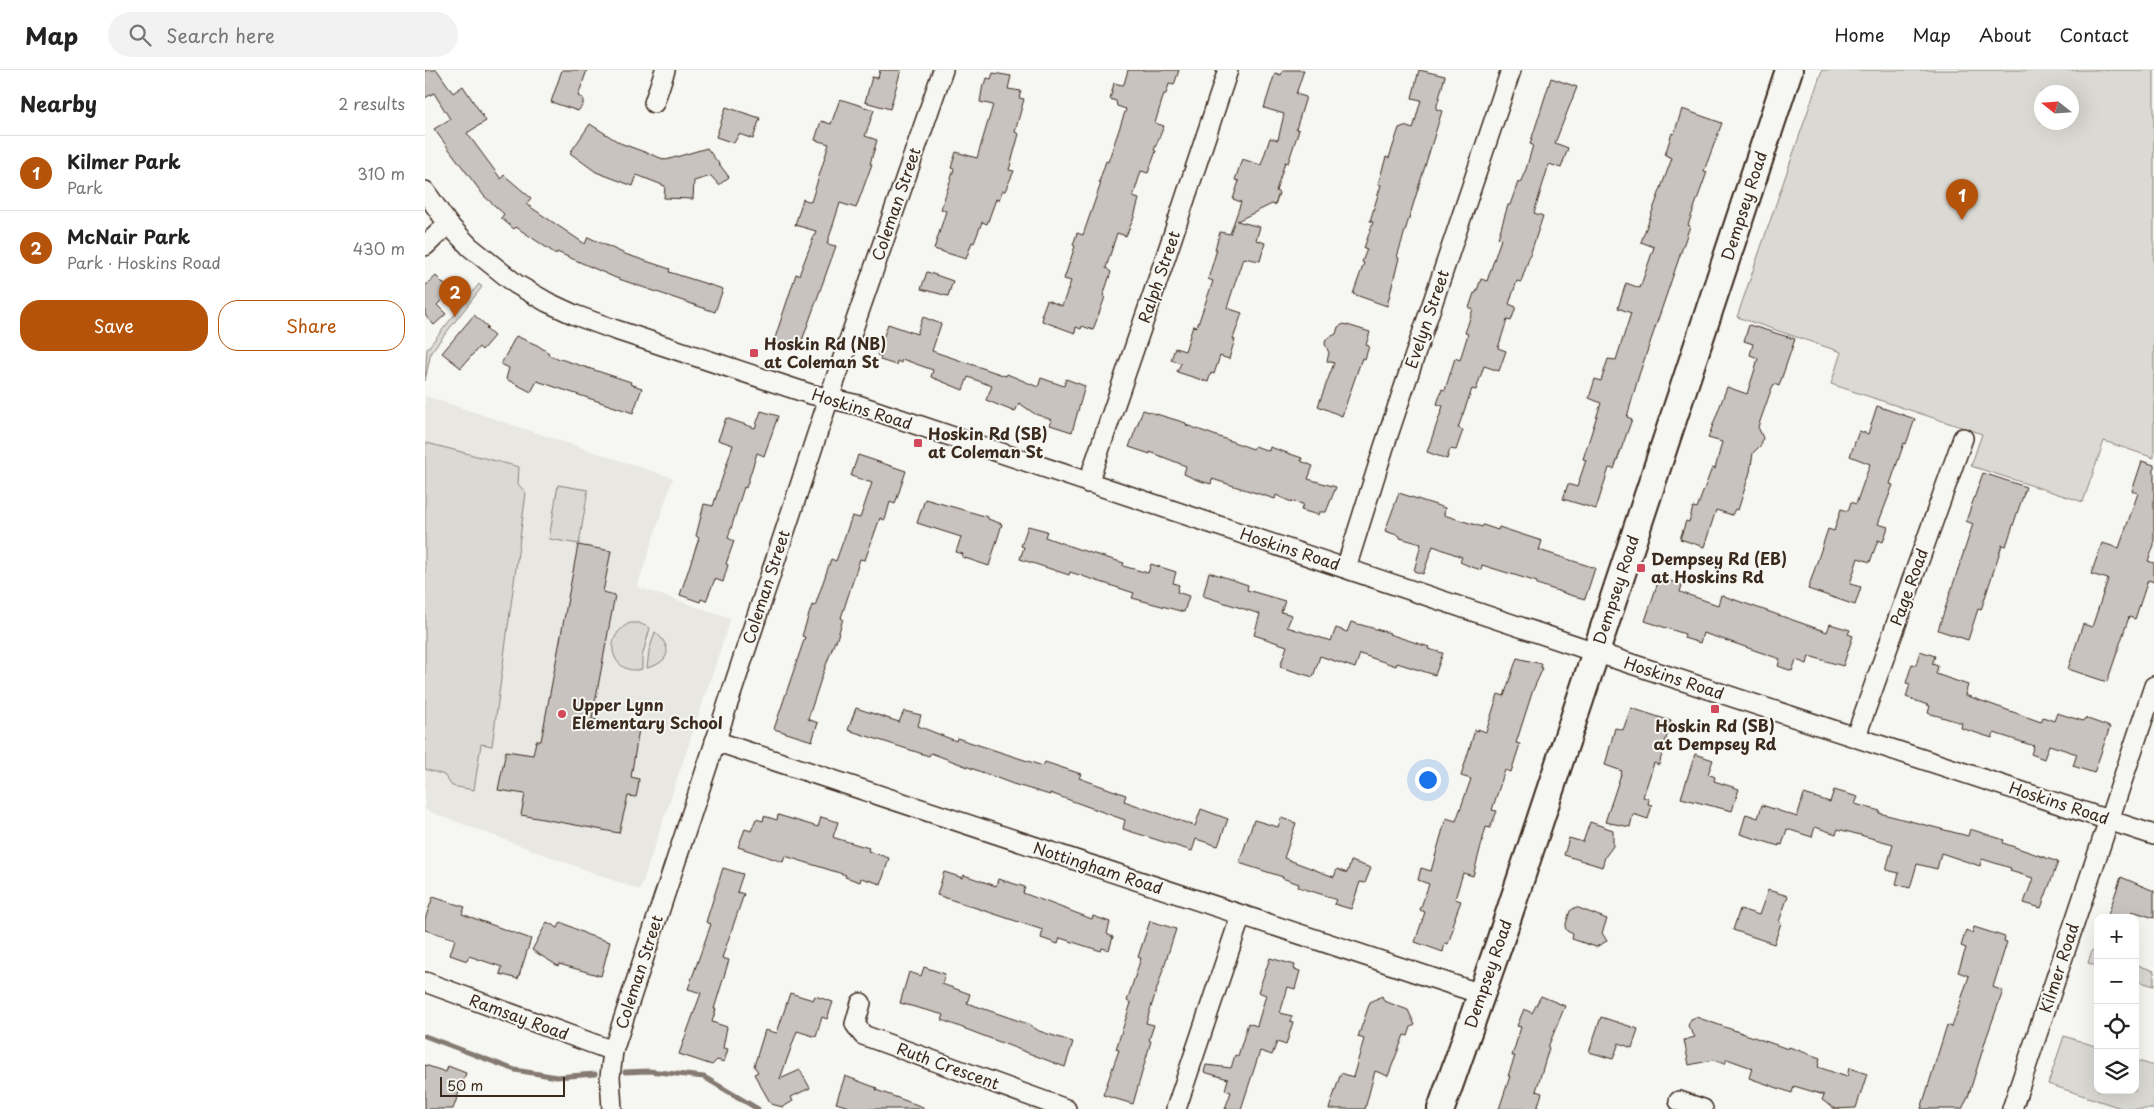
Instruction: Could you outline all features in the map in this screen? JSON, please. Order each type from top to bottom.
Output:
[{"type":"street","points":[[654,103],[665,70]]},
{"type":"street","name":"Coleman Street","points":[[612,1109],[610,1076],[613,1051],[829,398],[943,70]]},
{"type":"street","name":"Ralph Street","points":[[1088,483],[1164,262],[1227,70]]},
{"type":"street","name":"Evelyn Street","points":[[1346,568],[1384,447],[1511,70]]},
{"type":"street","name":"Dempsey Road","points":[[1441,1109],[1789,70]]},
{"type":"street","name":"Hoskins Road","points":[[425,191],[448,224],[484,260],[516,284],[575,315],[810,394],[867,408],[1595,652],[2154,835]]},
{"type":"street","points":[[425,246],[448,224]]},
{"type":"street","name":"Page Road","points":[[1855,736],[1963,438]]},
{"type":"street","name":"Kilmer Road","points":[[2012,1109],[2154,686]]},
{"type":"street","name":"Nottingham Road","points":[[715,741],[1481,994]]},
{"type":"street","points":[[1177,1109],[1241,915]]},
{"type":"street","name":"Ramsay Road","points":[[425,982],[613,1051]]},
{"type":"street","name":"Ruth Crescent","points":[[861,1003],[855,1024],[863,1035],[1065,1109]]},
{"type":"street","points":[[1679,1101],[1703,1109]]},
{"type":"shaded area","points":[[1822,70],[2154,70],[2154,458],[2104,441],[2083,502],[1971,466],[1982,434],[1831,384],[1841,352],[1737,317]]},
{"type":"shaded area","points":[[479,284],[482,287],[431,352],[425,381],[427,349]]},
{"type":"shaded area","name":"Upper Lynn Elementary School","points":[[425,396],[673,478],[637,587],[731,618],[640,890],[425,810]]},
{"type":"shaded area","points":[[425,444],[519,467],[518,484],[526,493],[492,746],[481,744],[474,790],[452,786],[444,775],[425,769]]},
{"type":"shaded area","points":[[558,485],[588,490],[579,544],[549,539]]},
{"type":"shaded area","points":[[630,623],[639,623],[650,628],[642,657],[642,669],[632,670],[624,667],[614,655],[613,646],[615,638],[620,630]]},
{"type":"shaded area","points":[[655,632],[665,643],[667,653],[661,662],[647,668],[649,651]]},
{"type":"shaded area","points":[[2092,950],[2094,951],[2094,965],[2088,963]]},
{"type":"shaded area","points":[[2139,965],[2154,971],[2154,986],[2139,981]]},
{"type":"shaded area","points":[[2064,1036],[2094,1046],[2094,1094],[2139,1094],[2139,1061],[2154,1066],[2154,1109],[2124,1109],[2048,1084]]},
{"type":"building","points":[[425,70],[437,70],[453,93],[463,86],[486,121],[467,133],[501,179],[504,175],[531,198],[526,204],[585,244],[588,237],[625,254],[670,269],[669,272],[723,289],[715,312],[616,278],[557,252],[556,254],[516,227],[514,229],[501,218],[504,214],[484,196],[434,129],[450,119],[434,93],[425,98]]},
{"type":"building","points":[[562,70],[587,70],[578,96],[583,98],[583,105],[578,111],[551,102]]},
{"type":"building","points":[[880,70],[901,70],[890,109],[865,102],[872,77],[878,78]]},
{"type":"building","points":[[1128,70],[1179,70],[1174,85],[1169,84],[1166,94],[1164,94],[1155,123],[1164,126],[1154,150],[1156,151],[1148,173],[1141,171],[1133,197],[1139,199],[1134,217],[1126,236],[1117,233],[1106,268],[1111,272],[1103,296],[1105,297],[1093,330],[1082,326],[1081,329],[1076,327],[1075,333],[1042,321],[1043,316],[1041,316],[1047,300],[1062,306],[1071,281],[1064,279],[1075,246],[1073,245],[1077,233],[1083,235],[1101,183],[1099,182],[1106,161],[1108,162],[1126,109],[1117,106],[1116,101],[1110,99],[1114,83],[1124,84]]},
{"type":"building","points":[[1283,70],[1304,70],[1296,94],[1306,97],[1296,129],[1299,130],[1288,163],[1285,162],[1276,191],[1279,193],[1275,205],[1272,204],[1237,221],[1260,227],[1256,240],[1265,243],[1260,261],[1243,258],[1227,308],[1242,313],[1233,339],[1235,339],[1229,359],[1220,356],[1214,374],[1211,373],[1208,382],[1177,372],[1181,363],[1171,360],[1175,348],[1185,351],[1193,326],[1197,327],[1213,281],[1208,279],[1220,232],[1230,234],[1241,202],[1233,199],[1239,181],[1235,180],[1242,159],[1261,165],[1270,138],[1278,140],[1284,114],[1264,108],[1275,73],[1281,75]]},
{"type":"building","points":[[1419,70],[1445,76],[1436,109],[1442,111],[1397,257],[1399,258],[1387,306],[1353,294],[1364,263],[1362,262],[1367,249],[1364,248],[1373,222],[1370,221],[1381,185],[1378,184],[1386,157],[1389,158],[1399,128],[1404,126],[1413,129],[1421,100],[1412,98]]},
{"type":"building","points":[[993,73],[1011,76],[1008,89],[1021,91],[1019,98],[1024,99],[1015,132],[1019,134],[1009,170],[1014,171],[1005,191],[1002,191],[999,200],[996,199],[987,224],[982,222],[966,259],[934,249],[946,211],[941,209],[954,169],[951,168],[956,152],[977,158],[993,105],[980,102],[983,84],[985,85],[987,78],[991,79]]},
{"type":"building","points":[[1551,78],[1577,87],[1555,143],[1568,148],[1561,168],[1549,164],[1534,213],[1543,216],[1521,282],[1517,281],[1509,304],[1516,307],[1511,321],[1507,320],[1498,348],[1506,351],[1499,371],[1484,366],[1476,390],[1472,389],[1458,428],[1463,430],[1456,450],[1450,449],[1447,459],[1427,452],[1443,406],[1437,404],[1442,389],[1445,390],[1455,358],[1460,360],[1468,334],[1465,333],[1473,309],[1469,308],[1481,279],[1487,281],[1501,239],[1498,238],[1508,205],[1510,205],[1518,182],[1520,183],[1526,169],[1533,145],[1530,144]]},
{"type":"building","points":[[840,99],[874,110],[865,136],[877,140],[870,164],[872,164],[856,208],[840,203],[827,244],[836,246],[799,349],[774,341],[796,274],[799,275],[816,231],[795,225],[803,199],[811,202],[829,144],[815,140],[821,121],[831,124]]},
{"type":"building","points":[[726,107],[760,118],[753,139],[739,134],[734,143],[716,137]]},
{"type":"building","points":[[1682,109],[1722,123],[1704,171],[1707,172],[1688,225],[1690,226],[1639,375],[1627,417],[1632,419],[1614,469],[1609,468],[1596,509],[1563,499],[1568,484],[1577,487],[1586,460],[1583,459],[1601,403],[1589,398],[1595,379],[1601,381],[1608,359],[1616,360],[1631,313],[1618,308],[1626,283],[1640,288],[1654,247],[1641,242],[1672,158],[1665,155]]},
{"type":"building","points":[[590,124],[620,143],[666,160],[707,148],[729,177],[719,185],[711,176],[694,181],[693,199],[664,198],[665,186],[637,175],[633,186],[596,172],[570,153]]},
{"type":"building","points":[[927,272],[953,281],[948,296],[921,289]]},
{"type":"building","points":[[436,276],[451,291],[437,305],[446,314],[434,325],[425,315],[425,286]]},
{"type":"building","points":[[474,315],[488,327],[486,329],[494,336],[482,350],[479,347],[461,368],[442,353]]},
{"type":"building","points":[[923,317],[941,324],[932,351],[1006,376],[1007,374],[1038,387],[1041,378],[1064,386],[1066,379],[1085,386],[1072,432],[1050,425],[1052,420],[1035,414],[1019,403],[1015,412],[986,400],[992,386],[968,377],[963,390],[931,377],[933,370],[902,359],[901,363],[897,361],[896,365],[880,360],[881,356],[877,355],[888,324],[917,334]]},
{"type":"building","points":[[1344,324],[1370,332],[1366,345],[1369,346],[1365,359],[1362,358],[1342,416],[1318,406],[1334,363],[1327,361],[1329,353],[1325,344],[1326,339],[1336,334],[1338,327]]},
{"type":"building","points":[[1749,325],[1795,339],[1779,386],[1774,384],[1758,427],[1763,438],[1761,445],[1753,453],[1750,472],[1738,510],[1735,509],[1732,515],[1716,510],[1704,547],[1680,539],[1686,521],[1689,522],[1693,507],[1697,508],[1712,468],[1715,469],[1722,442],[1708,438],[1727,387],[1747,394],[1758,358],[1750,355],[1753,344],[1744,341]]},
{"type":"building","points":[[516,336],[537,345],[549,353],[548,355],[631,382],[630,384],[642,388],[633,413],[537,381],[531,392],[506,379],[509,368],[501,364]]},
{"type":"building","points":[[1877,406],[1915,419],[1906,444],[1904,443],[1890,484],[1893,485],[1878,524],[1888,527],[1883,542],[1878,540],[1870,562],[1858,558],[1850,584],[1861,587],[1855,605],[1808,589],[1828,529],[1834,531],[1841,509],[1848,511],[1851,502],[1856,504],[1870,464],[1850,456],[1859,431],[1868,434]]},
{"type":"building","points":[[1143,410],[1186,423],[1186,425],[1253,449],[1255,446],[1269,451],[1270,447],[1302,458],[1301,461],[1313,466],[1308,479],[1336,487],[1326,512],[1319,512],[1318,515],[1301,510],[1303,504],[1289,501],[1276,495],[1275,499],[1212,479],[1211,484],[1197,480],[1184,474],[1186,466],[1150,452],[1150,454],[1129,447]]},
{"type":"building","points":[[761,411],[778,416],[764,456],[757,453],[746,488],[744,487],[728,538],[734,541],[726,564],[728,565],[723,582],[715,579],[706,601],[701,599],[700,602],[680,595],[699,538],[696,536],[704,504],[713,506],[733,445],[718,440],[726,418],[755,428]]},
{"type":"building","points":[[858,455],[906,471],[895,504],[890,502],[885,520],[880,518],[865,560],[860,559],[841,618],[843,619],[836,642],[822,676],[808,719],[818,723],[812,741],[774,729],[805,637],[802,636],[812,605],[815,606],[831,559],[836,561],[852,516],[860,518],[872,483],[851,476]]},
{"type":"building","points":[[2142,461],[2154,465],[2154,545],[2148,561],[2154,563],[2154,582],[2148,580],[2135,619],[2129,617],[2107,682],[2068,669],[2083,624],[2092,627],[2108,579],[2091,574],[2102,543],[2119,548],[2138,493],[2132,491]]},
{"type":"building","points":[[1983,473],[2026,487],[2006,546],[2002,545],[1981,610],[1978,609],[1968,640],[1938,630],[1973,524],[1966,521]]},
{"type":"building","points":[[1399,493],[1445,508],[1444,515],[1482,527],[1483,525],[1498,530],[1499,527],[1542,541],[1539,550],[1595,568],[1585,599],[1482,565],[1481,570],[1469,566],[1460,562],[1462,557],[1433,546],[1423,574],[1414,571],[1421,544],[1385,531]]},
{"type":"building","points":[[925,499],[988,517],[988,519],[1002,524],[989,566],[962,557],[963,554],[956,552],[961,537],[917,523]]},
{"type":"building","points":[[1028,526],[1047,531],[1045,537],[1124,563],[1123,566],[1148,573],[1151,564],[1176,572],[1173,583],[1179,585],[1177,592],[1189,596],[1184,612],[1132,598],[1134,593],[1070,572],[1069,575],[1020,559],[1024,547],[1021,546]]},
{"type":"building","points":[[578,545],[611,551],[603,592],[615,595],[592,719],[639,729],[631,777],[639,779],[638,788],[636,797],[628,796],[619,833],[521,815],[525,794],[498,790],[506,751],[533,755],[536,741],[541,741]]},
{"type":"building","points":[[1209,572],[1248,585],[1247,590],[1285,601],[1281,612],[1292,615],[1287,627],[1331,641],[1336,628],[1347,632],[1351,622],[1390,633],[1429,647],[1428,649],[1443,653],[1435,675],[1397,663],[1396,666],[1360,654],[1355,668],[1320,656],[1313,677],[1280,667],[1287,646],[1254,635],[1260,614],[1203,596]]},
{"type":"building","points":[[1659,579],[1682,585],[1680,592],[1718,605],[1721,595],[1827,632],[1830,624],[1850,630],[1848,634],[1853,636],[1843,666],[1809,656],[1807,664],[1796,660],[1792,671],[1778,666],[1780,659],[1728,641],[1703,633],[1700,643],[1684,638],[1685,634],[1645,621]]},
{"type":"building","points":[[1920,651],[1935,656],[1932,664],[1938,666],[1936,674],[1968,685],[1965,695],[2041,722],[2043,717],[2054,721],[2057,713],[2083,721],[2085,718],[2110,727],[2094,773],[2073,766],[2077,754],[2049,745],[2044,759],[2031,754],[2034,746],[1994,733],[1992,738],[1961,728],[1962,723],[1928,713],[1930,706],[1906,697],[1910,684],[1906,683],[1912,664],[1916,665]]},
{"type":"building","points":[[1517,658],[1542,664],[1541,668],[1543,668],[1533,690],[1516,743],[1520,744],[1511,772],[1505,770],[1492,810],[1497,811],[1490,828],[1486,827],[1473,876],[1463,873],[1455,899],[1461,901],[1452,925],[1454,926],[1448,944],[1445,943],[1443,952],[1415,942],[1425,912],[1420,910],[1429,884],[1418,880],[1421,868],[1431,871],[1446,818],[1456,821],[1471,779],[1461,776],[1475,730],[1478,731],[1478,729],[1486,732],[1498,694],[1504,696]]},
{"type":"building","points":[[856,708],[899,722],[904,711],[921,715],[918,726],[956,741],[957,738],[1043,766],[1045,762],[1081,774],[1079,778],[1126,795],[1124,801],[1195,826],[1201,809],[1228,819],[1218,846],[1196,839],[1192,851],[1123,829],[1125,820],[1050,793],[1050,795],[1013,784],[931,753],[929,756],[848,730]]},
{"type":"building","points":[[1631,708],[1671,721],[1659,765],[1654,763],[1643,797],[1649,799],[1648,804],[1652,805],[1648,819],[1633,814],[1630,827],[1605,822],[1622,771],[1605,765],[1615,728],[1623,730]]},
{"type":"building","points":[[1695,754],[1713,760],[1708,774],[1715,777],[1714,781],[1739,789],[1732,811],[1681,798]]},
{"type":"building","points":[[1834,790],[1858,797],[1855,804],[1880,811],[1879,813],[1968,836],[1970,829],[2004,840],[2003,843],[2058,862],[2041,908],[2024,903],[2033,878],[2010,871],[2011,868],[1982,859],[1980,866],[1941,853],[1937,869],[1917,864],[1910,888],[1896,884],[1899,873],[1886,870],[1893,844],[1838,829],[1836,834],[1815,827],[1812,837],[1787,829],[1782,845],[1779,844],[1779,846],[1740,834],[1746,814],[1758,818],[1762,805],[1797,817],[1804,794],[1830,802]]},
{"type":"building","points":[[778,815],[818,827],[821,817],[838,822],[833,837],[869,848],[868,851],[889,858],[881,884],[861,878],[860,882],[845,877],[846,875],[785,856],[783,862],[738,847],[745,829],[751,831],[756,819],[763,821],[764,816],[777,820]]},
{"type":"building","points":[[1281,818],[1296,823],[1284,858],[1334,877],[1337,869],[1347,873],[1351,861],[1371,868],[1365,883],[1360,882],[1351,909],[1334,904],[1336,900],[1298,887],[1299,884],[1283,877],[1239,863],[1254,820],[1278,827]]},
{"type":"building","points":[[1590,822],[1613,830],[1613,846],[1605,857],[1602,867],[1564,855],[1569,838],[1583,842]]},
{"type":"building","points":[[723,868],[743,874],[737,892],[744,894],[722,958],[729,960],[714,1009],[716,1009],[712,1022],[727,1027],[723,1048],[728,1049],[724,1062],[717,1060],[712,1065],[679,1054],[701,993],[688,989],[711,924],[706,922]]},
{"type":"building","points":[[944,872],[963,878],[964,875],[996,886],[998,879],[1025,887],[1023,893],[1092,919],[1093,916],[1110,922],[1107,934],[1113,937],[1109,950],[1102,948],[1101,951],[1060,938],[1058,944],[1041,938],[1043,930],[937,895]]},
{"type":"building","points":[[2121,877],[2154,891],[2154,918],[2132,911],[2131,914],[2108,914]]},
{"type":"building","points":[[1768,890],[1788,896],[1774,944],[1733,930],[1740,909],[1759,915]]},
{"type":"building","points":[[433,897],[465,907],[462,914],[531,939],[518,979],[500,974],[502,967],[469,956],[467,961],[450,955],[455,939],[425,930],[425,919]]},
{"type":"building","points":[[1576,907],[1607,919],[1602,933],[1607,941],[1596,947],[1572,939],[1573,934],[1567,931],[1565,927],[1570,911]]},
{"type":"building","points":[[1150,921],[1176,929],[1146,1023],[1154,1025],[1133,1104],[1103,1095],[1119,1050],[1116,1049],[1131,1003],[1127,1001],[1141,958],[1138,957]]},
{"type":"building","points":[[547,922],[558,928],[561,922],[588,935],[610,942],[601,976],[559,964],[558,966],[532,950]]},
{"type":"building","points":[[1974,927],[2005,937],[2004,941],[2007,942],[1993,987],[2003,991],[1968,1097],[1962,1109],[1921,1109],[1947,1025],[1952,1027],[1969,976],[1958,972],[1966,948],[1961,946],[1966,930],[1972,933]]},
{"type":"building","points":[[1270,958],[1295,965],[1294,969],[1300,971],[1295,989],[1288,987],[1280,1013],[1292,1016],[1290,1021],[1293,1022],[1286,1045],[1277,1042],[1272,1055],[1260,1051],[1241,1109],[1225,1109],[1231,1092],[1225,1090],[1228,1079],[1204,1072],[1206,1065],[1231,1068],[1235,1055],[1238,1056],[1248,1023],[1257,1026],[1266,995],[1258,992]]},
{"type":"building","points":[[924,967],[945,974],[942,984],[970,994],[967,1003],[1073,1042],[1065,1067],[942,1020],[944,1015],[900,1003],[909,972],[921,976]]},
{"type":"building","points":[[790,993],[813,1000],[815,996],[833,1002],[827,1019],[822,1017],[816,1037],[797,1031],[780,1079],[800,1070],[810,1088],[791,1097],[793,1101],[783,1107],[771,1104],[754,1074],[758,1072],[754,1066],[765,1030],[777,1033]]},
{"type":"building","points":[[1382,996],[1384,1001],[1408,1010],[1415,1025],[1411,1027],[1408,1036],[1404,1035],[1388,1076],[1375,1071],[1365,1109],[1329,1109],[1341,1073],[1353,1077],[1364,1039],[1358,1037],[1370,1002]]},
{"type":"building","points":[[1541,996],[1565,1006],[1548,1047],[1536,1091],[1542,1093],[1537,1109],[1499,1109],[1515,1056],[1512,1056],[1521,1027],[1517,1026],[1524,1009],[1532,1013]]},
{"type":"building","points":[[1601,1017],[1638,1029],[1632,1048],[1619,1043],[1613,1059],[1589,1052]]},
{"type":"building","points":[[1696,1017],[1788,1049],[1789,1047],[1820,1058],[1818,1067],[1847,1077],[1849,1068],[1867,1074],[1856,1108],[1835,1109],[1822,1100],[1824,1095],[1794,1086],[1792,1093],[1749,1078],[1752,1068],[1727,1059],[1725,1064],[1713,1060],[1689,1065],[1684,1040],[1695,1037],[1688,1026],[1691,1019]]},
{"type":"building","points":[[425,1065],[446,1072],[448,1066],[466,1073],[453,1109],[425,1109]]},
{"type":"building","points":[[845,1076],[877,1088],[876,1090],[923,1107],[923,1109],[856,1109],[836,1103]]},
{"type":"waterway","points":[[425,1036],[515,1070],[557,1077],[595,1074]]},
{"type":"waterway","points":[[625,1072],[649,1071],[704,1077],[758,1109]]},
{"type":"place","name":"Kilmer Park","points":[[1962,220]]},
{"type":"place","name":"McNair Park","points":[[455,317]]},
{"type":"place","name":"Hoskin Rd (NB) at Coleman St","points":[[754,353]]},
{"type":"place","name":"Hoskin Rd (SB) at Coleman St","points":[[918,443]]},
{"type":"place","name":"Dempsey Rd (EB) at Hoskins Rd","points":[[1641,568]]},
{"type":"place","name":"Hoskin Rd (SB) at Dempsey Rd","points":[[1715,709]]},
{"type":"place","name":"Upper Lynn Elementary School","points":[[562,714]]}]
